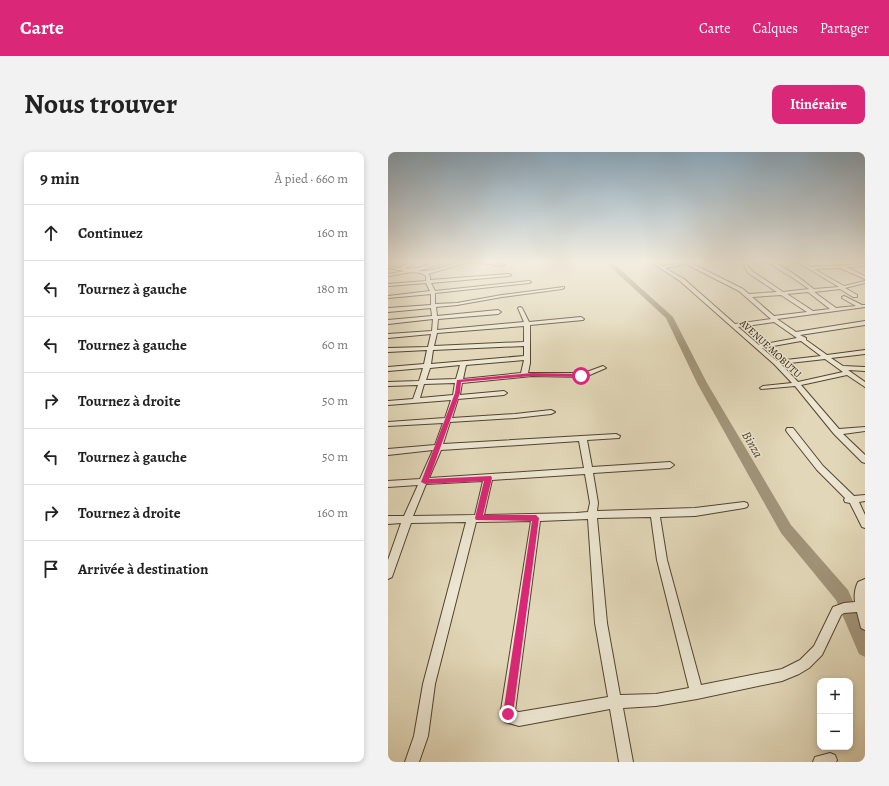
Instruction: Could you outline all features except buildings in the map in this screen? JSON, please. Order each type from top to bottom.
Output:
[{"type":"street","points":[[397,290],[399,296],[391,309],[388,321],[498,312]]},
{"type":"street","points":[[388,297],[448,290]]},
{"type":"street","points":[[391,309],[457,304],[543,290]]},
{"type":"street","name":"AVENUE MOBUTU","points":[[694,290],[797,384],[837,432],[865,460]]},
{"type":"street","points":[[741,290],[775,319],[865,385]]},
{"type":"street","points":[[777,290],[812,313]]},
{"type":"street","points":[[748,296],[815,290]]},
{"type":"street","points":[[847,290],[854,296]]},
{"type":"street","points":[[811,291],[835,310]]},
{"type":"street","points":[[416,401],[427,366],[434,331],[435,318],[433,292]]},
{"type":"street","points":[[844,297],[862,306]]},
{"type":"street","points":[[734,326],[862,306]]},
{"type":"street","points":[[520,308],[527,324],[527,363],[524,375]]},
{"type":"street","points":[[388,336],[581,319]]},
{"type":"street","points":[[796,334],[865,323]]},
{"type":"street","points":[[757,347],[804,340]]},
{"type":"street","points":[[388,350],[526,344]]},
{"type":"street","points":[[776,364],[865,352]]},
{"type":"street","points":[[388,369],[527,358]]},
{"type":"street","points":[[388,574],[408,518],[425,482],[438,447],[455,397],[463,364]]},
{"type":"street","points":[[388,384],[459,381],[524,375],[585,375],[603,368]]},
{"type":"street","points":[[842,368],[865,369]]},
{"type":"street","points":[[762,388],[797,384],[849,373]]},
{"type":"street","points":[[388,403],[504,393]]},
{"type":"street","points":[[388,424],[515,416],[552,412]]},
{"type":"street","points":[[837,432],[865,429]]},
{"type":"street","points":[[790,430],[820,468],[850,500],[865,524]]},
{"type":"street","points":[[388,452],[438,447],[616,436]]},
{"type":"street","points":[[582,439],[594,503],[592,515],[601,623],[626,762]]},
{"type":"street","points":[[388,484],[670,465]]},
{"type":"street","points":[[412,762],[421,736],[429,684],[475,518],[488,478]]},
{"type":"street","points":[[850,500],[865,498]]},
{"type":"street","points":[[388,520],[408,518],[536,518],[655,514],[696,512],[744,505]]},
{"type":"street","points":[[655,514],[657,538],[662,560],[697,693]]},
{"type":"street","points":[[536,518],[508,714],[513,719],[615,702],[656,700],[697,693],[796,671],[808,663],[822,646],[837,611],[853,607]]},
{"type":"street","points":[[853,607],[862,585],[865,584]]},
{"type":"street","points":[[853,607],[865,624]]},
{"type":"waterway","name":"Binza","points":[[640,290],[669,317],[702,383],[786,529],[842,595],[865,648]]},
{"type":"route","points":[[508,714],[536,518],[479,518],[488,478],[425,482],[459,388],[459,381],[532,374],[581,376]]}]
